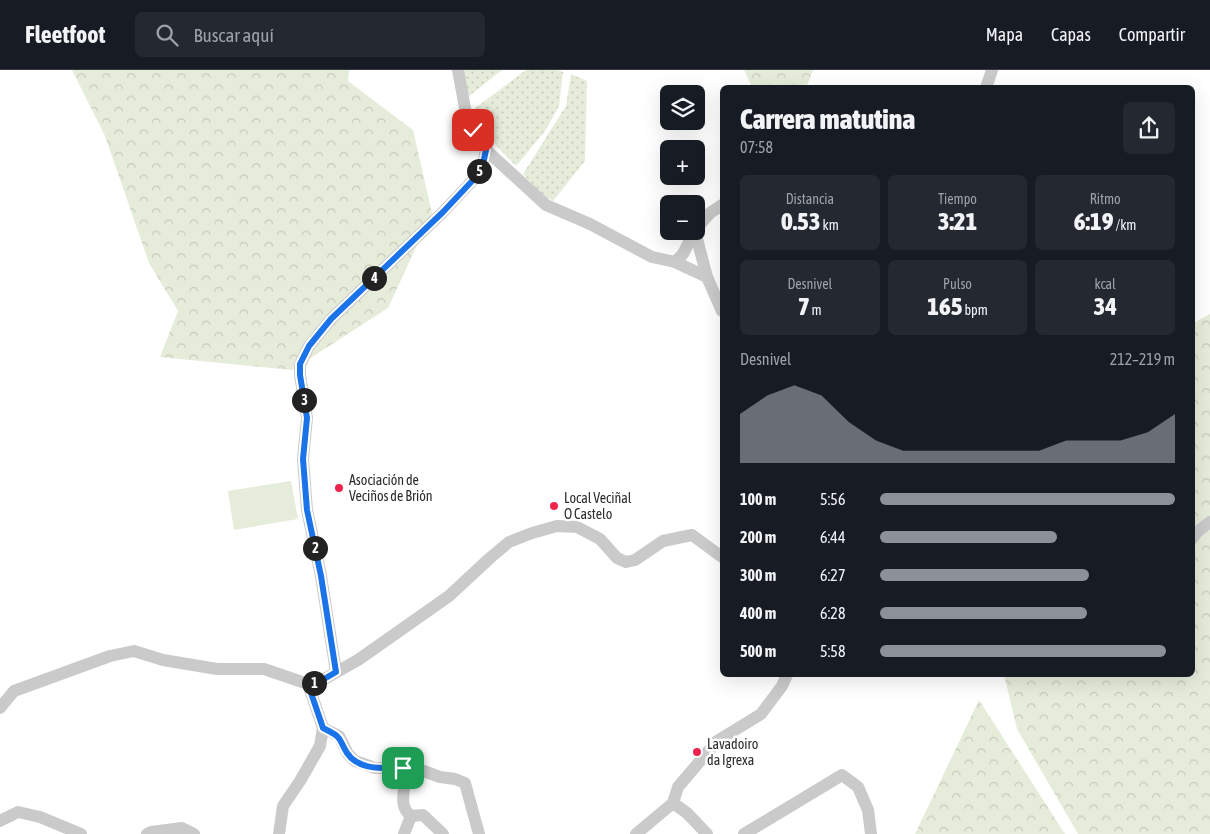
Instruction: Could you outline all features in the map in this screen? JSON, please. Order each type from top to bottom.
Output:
[{"type":"street","points":[[458,70],[467,119],[486,150],[546,205],[590,224],[652,257],[675,262],[708,277]]},
{"type":"street","points":[[987,85],[992,70]]},
{"type":"street","points":[[336,672],[321,576],[307,510],[303,459],[307,418],[300,364],[309,346],[331,319],[443,212],[474,179],[483,164],[486,150]]},
{"type":"street","points":[[705,219],[720,206]]},
{"type":"street","points":[[675,262],[683,254],[690,240]]},
{"type":"street","points":[[698,240],[708,277],[720,306]]},
{"type":"street","points":[[1195,535],[1210,522]]},
{"type":"street","points":[[0,708],[14,691],[110,656],[134,651],[163,660],[217,669],[264,669],[308,684],[319,682],[358,660],[449,596],[509,542],[557,526],[577,527],[600,539],[618,558],[626,562],[636,560],[663,541],[692,535],[720,556]]},
{"type":"street","points":[[636,834],[673,803],[678,786],[717,741],[761,714],[782,686],[786,677]]},
{"type":"street","points":[[279,834],[283,806],[320,746],[323,728],[308,684]]},
{"type":"street","points":[[323,728],[339,736],[348,754],[355,761],[375,768],[418,770],[465,783],[479,834]]},
{"type":"street","points":[[403,768],[405,780],[402,797],[407,813],[411,816],[423,815],[443,834]]},
{"type":"street","points":[[744,834],[842,775],[858,787],[868,810],[871,834]]},
{"type":"street","points":[[673,803],[707,834]]},
{"type":"street","points":[[0,821],[18,812],[40,817],[81,834]]},
{"type":"street","points":[[404,834],[411,816]]},
{"type":"street","points":[[147,834],[182,828],[194,834]]},
{"type":"green space","points":[[72,70],[349,70],[348,81],[413,130],[432,213],[388,308],[292,370],[160,357],[178,311],[149,263],[105,136]]},
{"type":"green space","points":[[464,70],[502,70],[468,97]]},
{"type":"green space","points":[[526,70],[558,70],[563,72],[559,106],[545,131],[516,166],[481,130],[474,109]]},
{"type":"green space","points":[[744,70],[813,70],[807,85],[751,85]]},
{"type":"green space","points":[[571,74],[587,81],[585,161],[553,201],[538,191],[523,174],[566,106]]},
{"type":"green space","points":[[1210,314],[1210,834],[1078,834],[1017,729],[1004,677],[1195,677],[1195,322]]},
{"type":"green space","points":[[291,481],[298,519],[234,530],[228,491]]},
{"type":"green space","points":[[979,700],[1065,834],[915,834]]},
{"type":"place","name":"Asociación de Veciños de Brión","points":[[339,488]]},
{"type":"place","name":"Local Veciñal O Castelo","points":[[554,506]]},
{"type":"place","name":"Lavadoiro da Igrexa","points":[[697,752]]},
{"type":"route","points":[[403,768],[375,768],[355,761],[348,754],[339,736],[323,728],[308,684],[319,682],[336,672],[333,664],[321,576],[307,510],[304,486],[303,459],[307,418],[300,364],[309,346],[331,319],[443,212],[474,179],[483,164],[486,150],[473,130]]}]
